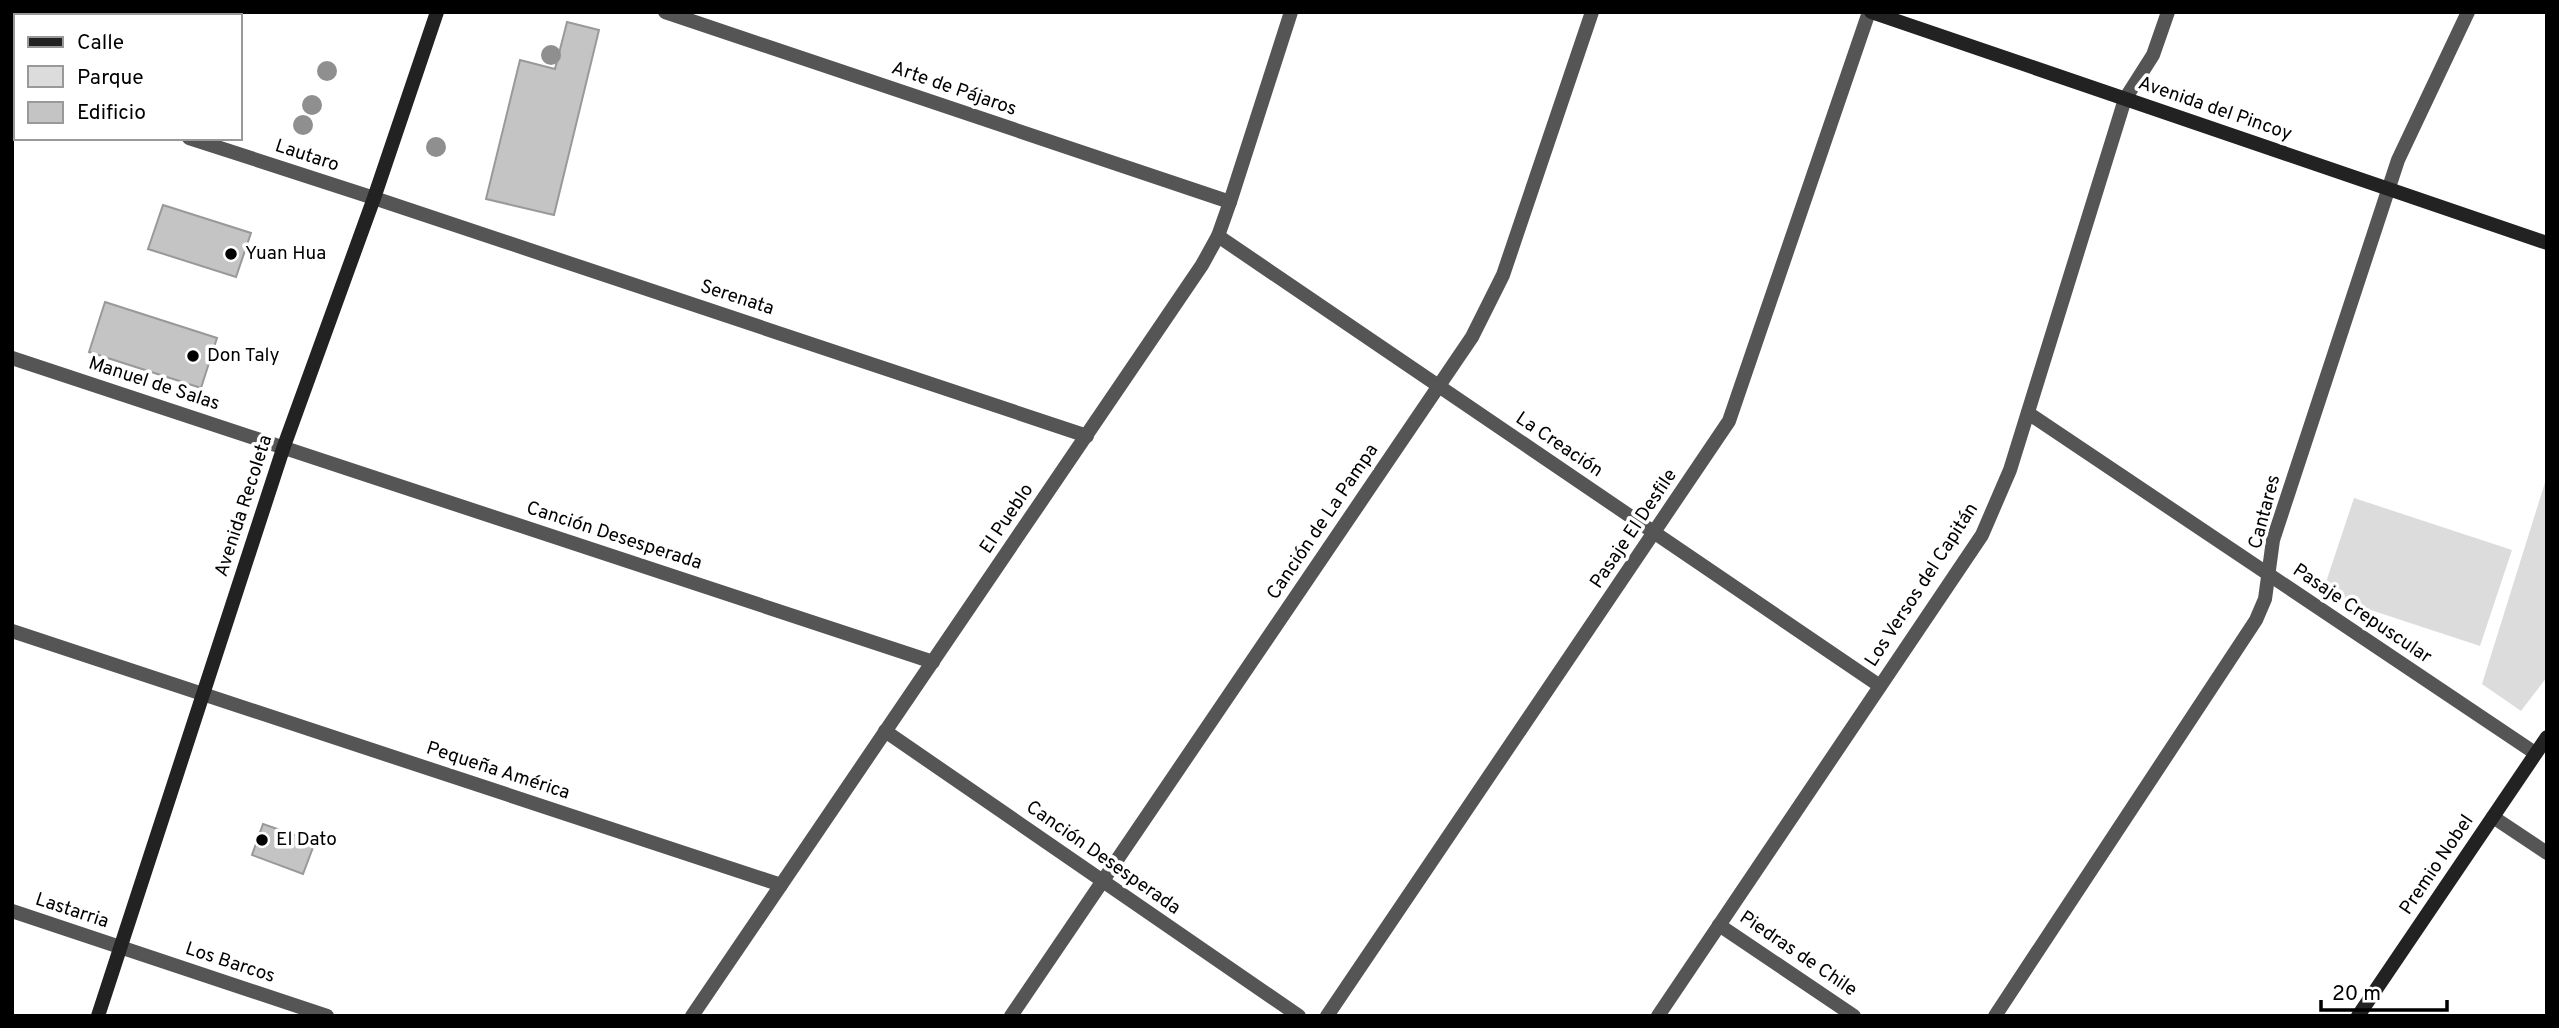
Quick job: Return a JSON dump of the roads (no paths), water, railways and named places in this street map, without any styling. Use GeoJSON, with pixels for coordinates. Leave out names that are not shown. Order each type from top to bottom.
{"type":"FeatureCollection","features":[{"type":"Feature","properties":{"kind":"street","name":"Avenida Recoleta"},"geometry":{"type":"LineString","coordinates":[[98,1016],[284,446],[374,198],[437,12]]}},
{"type":"Feature","properties":{"kind":"street","name":"Arte de Pájaros"},"geometry":{"type":"LineString","coordinates":[[665,12],[1230,202]]}},
{"type":"Feature","properties":{"kind":"street","name":"El Pueblo"},"geometry":{"type":"LineString","coordinates":[[692,1016],[1202,265],[1230,202],[1291,12]]}},
{"type":"Feature","properties":{"kind":"street","name":"Canción de La Pampa"},"geometry":{"type":"LineString","coordinates":[[1011,1016],[1472,337],[1503,275],[1592,12]]}},
{"type":"Feature","properties":{"kind":"street","name":"Avenida del Pincoy"},"geometry":{"type":"LineString","coordinates":[[1870,12],[2547,243]]}},
{"type":"Feature","properties":{"kind":"street","name":"Pasaje El Desfile"},"geometry":{"type":"LineString","coordinates":[[1327,1016],[1729,421],[1870,12]]}},
{"type":"Feature","properties":{"kind":"street","name":"Los Versos del Capitán"},"geometry":{"type":"LineString","coordinates":[[1658,1016],[1982,535],[2002,492],[2028,413],[2125,99],[2153,55],[2168,12]]}},
{"type":"Feature","properties":{"kind":"street","name":"Cantares"},"geometry":{"type":"LineString","coordinates":[[1995,1016],[2256,620],[2265,599],[2273,540],[2398,160],[2468,12]]}},
{"type":"Feature","properties":{"kind":"street","name":"Lautaro"},"geometry":{"type":"LineString","coordinates":[[195,140],[374,198]]}},
{"type":"Feature","properties":{"kind":"street","name":"Serenata"},"geometry":{"type":"LineString","coordinates":[[374,198],[1087,436]]}},
{"type":"Feature","properties":{"kind":"street","name":"La Creación"},"geometry":{"type":"LineString","coordinates":[[1217,236],[1880,686]]}},
{"type":"Feature","properties":{"kind":"street","name":"Manuel de Salas"},"geometry":{"type":"LineString","coordinates":[[12,358],[284,446]]}},
{"type":"Feature","properties":{"kind":"street","name":"Pasaje Crepuscular"},"geometry":{"type":"LineString","coordinates":[[2028,413],[2535,753]]}},
{"type":"Feature","properties":{"kind":"street","name":"Canción Desesperada"},"geometry":{"type":"LineString","coordinates":[[284,446],[933,662]]}},
{"type":"Feature","properties":{"kind":"street","name":"Pequeña América"},"geometry":{"type":"LineString","coordinates":[[12,631],[781,885]]}},
{"type":"Feature","properties":{"kind":"street","name":"Canción Desesperada"},"geometry":{"type":"LineString","coordinates":[[885,731],[1299,1016]]}},
{"type":"Feature","properties":{"kind":"street","name":"Premio Nobel"},"geometry":{"type":"LineString","coordinates":[[2358,1016],[2547,737]]}},
{"type":"Feature","properties":{"kind":"street"},"geometry":{"type":"LineString","coordinates":[[2493,817],[2547,853]]}},
{"type":"Feature","properties":{"kind":"street","name":"Lastarria"},"geometry":{"type":"LineString","coordinates":[[12,911],[121,947]]}},
{"type":"Feature","properties":{"kind":"street","name":"Piedras de Chile"},"geometry":{"type":"LineString","coordinates":[[1720,925],[1854,1016]]}},
{"type":"Feature","properties":{"kind":"street","name":"Los Barcos"},"geometry":{"type":"LineString","coordinates":[[121,947],[327,1016]]}},
{"type":"Feature","properties":{"kind":"place","name":"Yuan Hua"},"geometry":{"type":"Point","coordinates":[231,254]}},
{"type":"Feature","properties":{"kind":"place","name":"Don Taly"},"geometry":{"type":"Point","coordinates":[193,356]}},
{"type":"Feature","properties":{"kind":"place","name":"El Dato"},"geometry":{"type":"Point","coordinates":[262,840]}}]}
